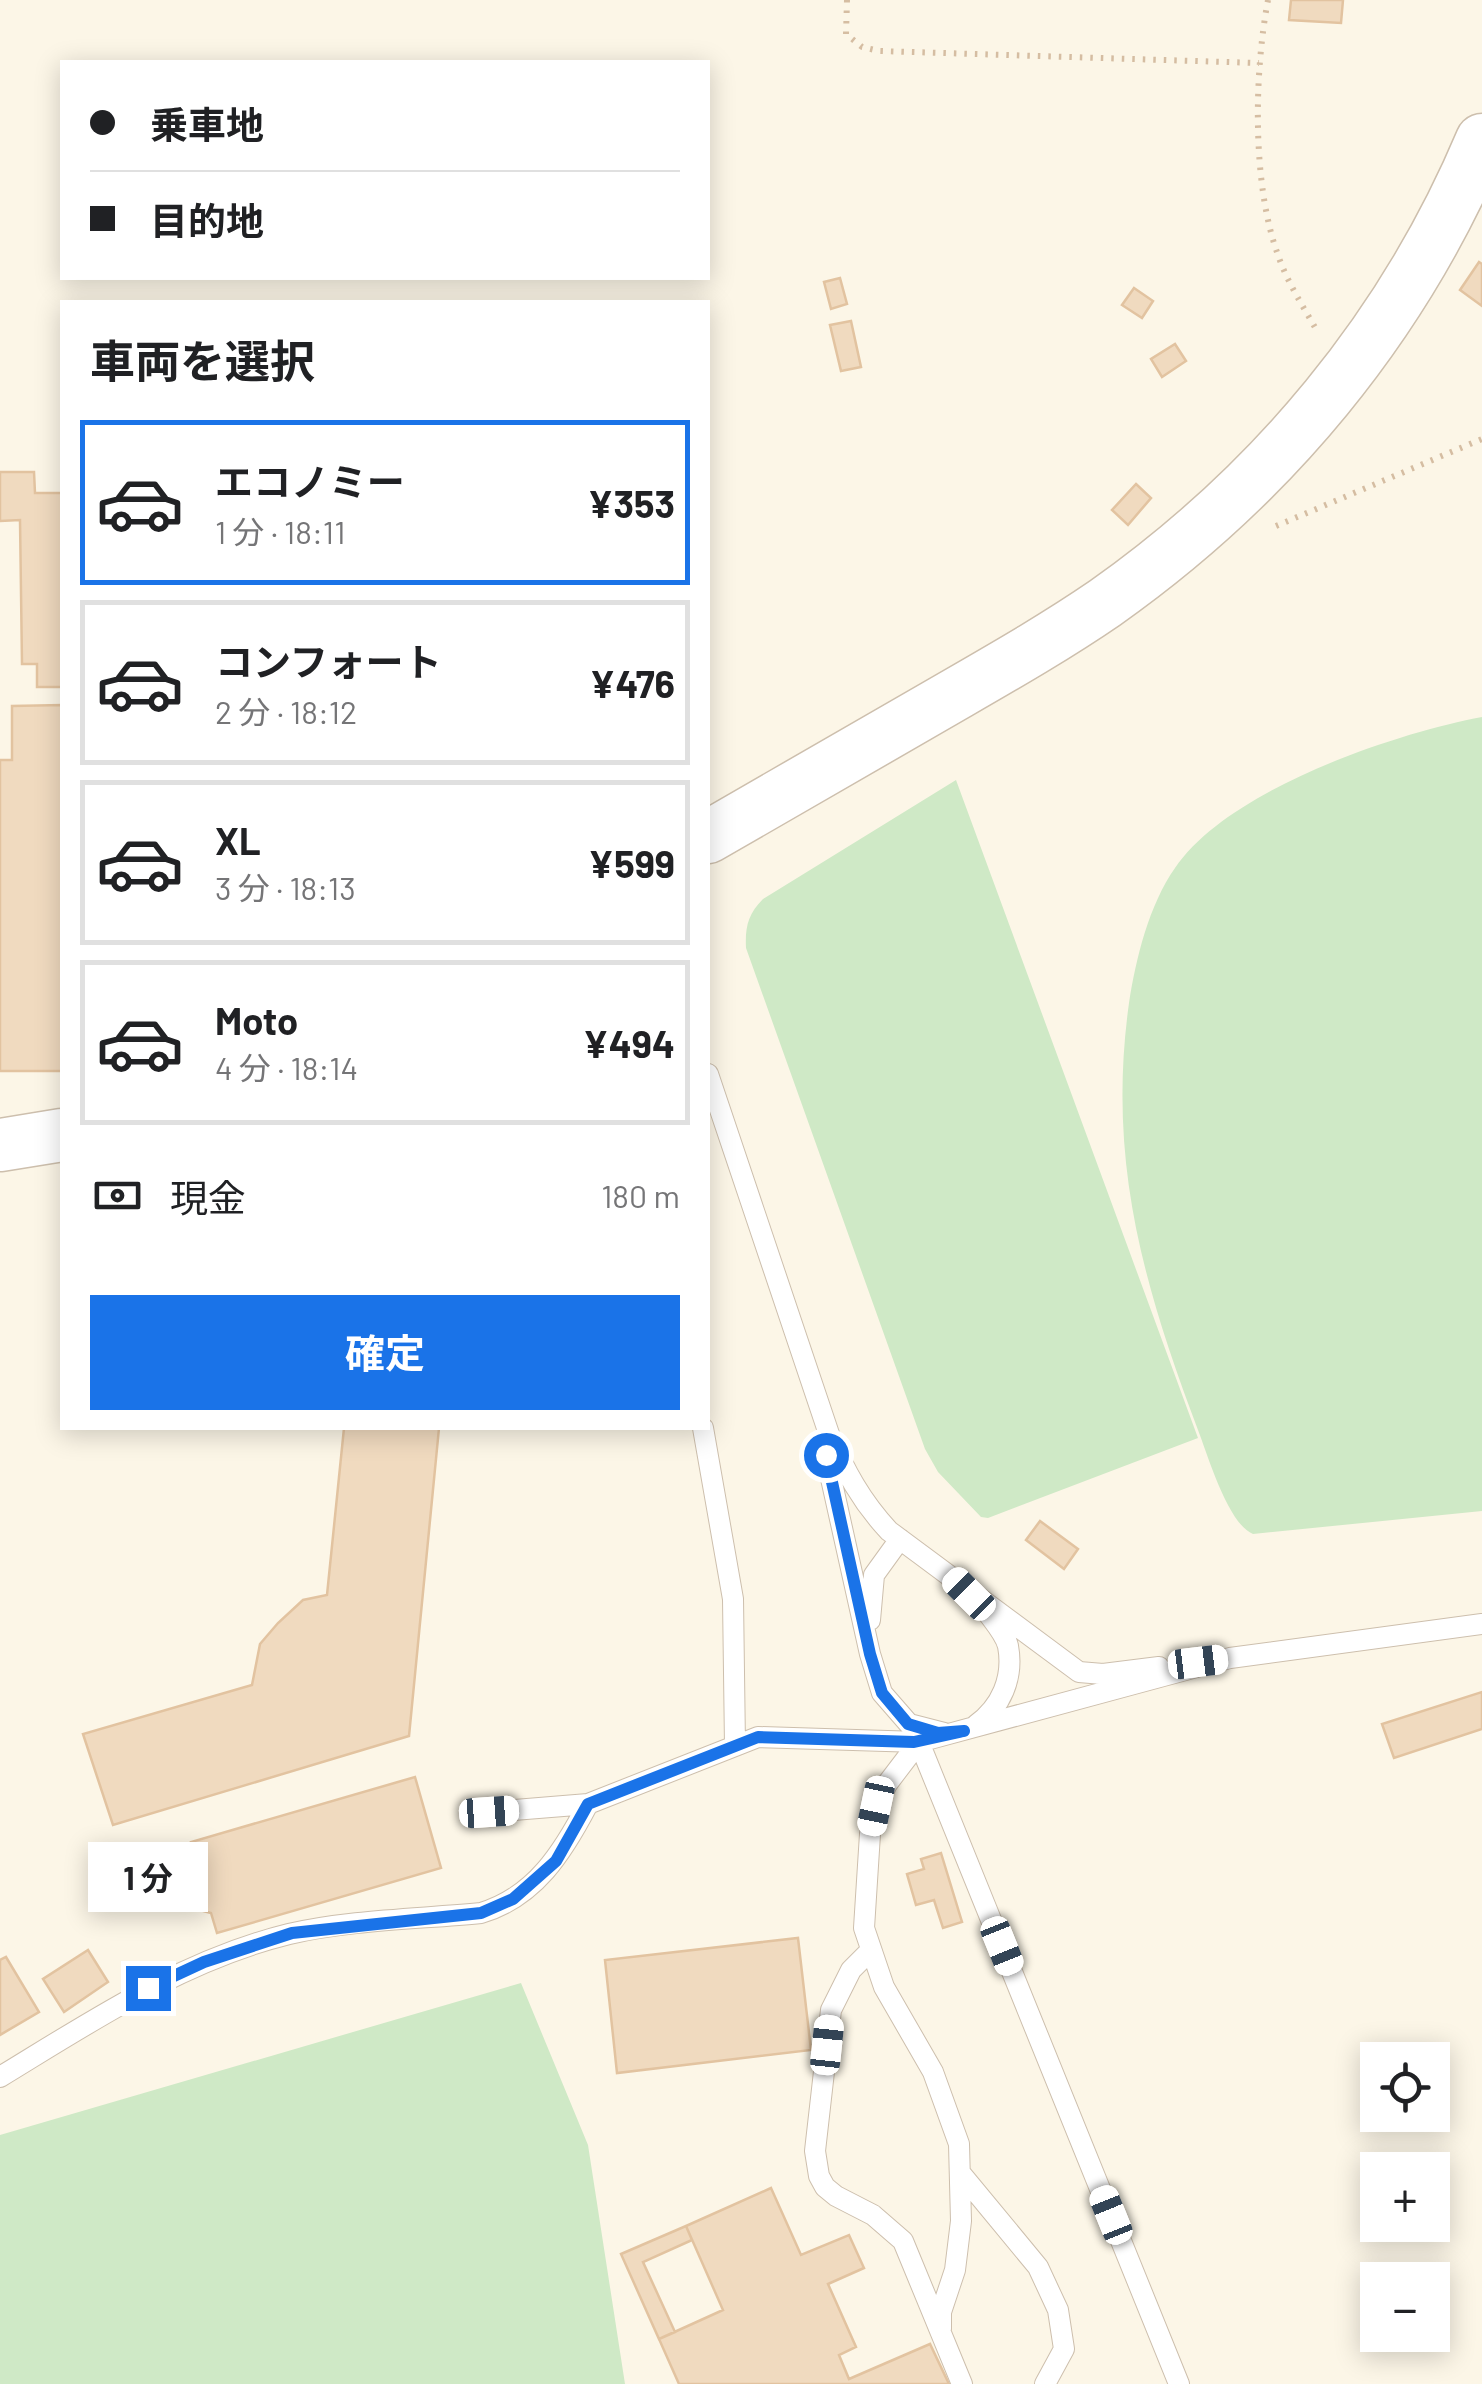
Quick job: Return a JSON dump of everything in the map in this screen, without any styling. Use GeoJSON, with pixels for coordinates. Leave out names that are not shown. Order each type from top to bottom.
{"type":"FeatureCollection","features":[{"type":"Feature","properties":{"kind":"street"},"geometry":{"type":"LineString","coordinates":[[710,837],[1019,658],[1116,595],[1240,494],[1305,426],[1344,378],[1420,264],[1457,198],[1482,140]]}},
{"type":"Feature","properties":{"kind":"street"},"geometry":{"type":"LineString","coordinates":[[0,1145],[60,1135]]}},
{"type":"Feature","properties":{"kind":"lane"},"geometry":{"type":"LineString","coordinates":[[710,1080],[809,1380],[850,1482],[874,1515],[900,1539],[1079,1672],[1103,1674],[1482,1624]]}},
{"type":"Feature","properties":{"kind":"lane"},"geometry":{"type":"LineString","coordinates":[[809,1380],[882,1693],[902,1718],[925,1730],[950,1734],[984,1720],[998,1704],[1008,1678],[1008,1643],[985,1610],[953,1579]]}},
{"type":"Feature","properties":{"kind":"lane"},"geometry":{"type":"LineString","coordinates":[[703,1430],[733,1600],[735,1746]]}},
{"type":"Feature","properties":{"kind":"lane"},"geometry":{"type":"LineString","coordinates":[[868,1642],[874,1575],[900,1539]]}},
{"type":"Feature","properties":{"kind":"lane"},"geometry":{"type":"LineString","coordinates":[[489,1812],[588,1804],[758,1737],[919,1742],[1230,1658]]}},
{"type":"Feature","properties":{"kind":"lane"},"geometry":{"type":"LineString","coordinates":[[919,1742],[887,1784],[876,1806],[864,1896],[864,1928],[884,1987],[933,2072],[959,2144],[962,2175],[956,2270],[940,2312],[940,2328]]}},
{"type":"Feature","properties":{"kind":"lane"},"geometry":{"type":"LineString","coordinates":[[919,1742],[1179,2384]]}},
{"type":"Feature","properties":{"kind":"lane"},"geometry":{"type":"LineString","coordinates":[[0,2077],[171,1976],[240,1949],[292,1933],[495,1909],[532,1884],[556,1861],[588,1804]]}},
{"type":"Feature","properties":{"kind":"lane"},"geometry":{"type":"LineString","coordinates":[[870,1951],[851,1970],[831,2010],[816,2151],[819,2176],[836,2196],[873,2215],[902,2242],[962,2384]]}},
{"type":"Feature","properties":{"kind":"lane"},"geometry":{"type":"LineString","coordinates":[[962,2175],[1038,2267],[1058,2310],[1064,2348],[1045,2384]]}},
{"type":"Feature","properties":{"kind":"path"},"geometry":{"type":"LineString","coordinates":[[847,0],[846,34],[862,48],[879,51],[1259,63]]}},
{"type":"Feature","properties":{"kind":"path"},"geometry":{"type":"LineString","coordinates":[[1268,0],[1259,63],[1262,181],[1271,234],[1291,284],[1344,378]]}},
{"type":"Feature","properties":{"kind":"path"},"geometry":{"type":"LineString","coordinates":[[1269,529],[1482,438]]}},
{"type":"Feature","properties":{"kind":"green space"},"geometry":{"type":"Polygon","coordinates":[[[1482,717],[1482,1511],[1253,1534],[1235,1517],[1213,1472],[1161,1324],[1135,1221],[1127,1169],[1123,1060],[1140,950],[1158,898],[1175,868],[1200,840],[1233,814],[1272,790],[1359,752],[1482,717]]]}},
{"type":"Feature","properties":{"kind":"green space"},"geometry":{"type":"Polygon","coordinates":[[[956,780],[1198,1438],[988,1518],[981,1517],[938,1472],[925,1449],[746,948],[748,921],[763,899],[956,780]]]}},
{"type":"Feature","properties":{"kind":"green space"},"geometry":{"type":"Polygon","coordinates":[[[521,1983],[588,2145],[625,2384],[0,2384],[0,2135],[521,1983]]]}},
{"type":"Feature","properties":{"kind":"building"},"geometry":{"type":"Polygon","coordinates":[[[1291,0],[1343,0],[1341,23],[1289,20],[1291,0]]]}},
{"type":"Feature","properties":{"kind":"building"},"geometry":{"type":"Polygon","coordinates":[[[1479,262],[1482,264],[1482,306],[1460,290],[1479,262]]]}},
{"type":"Feature","properties":{"kind":"building"},"geometry":{"type":"Polygon","coordinates":[[[840,278],[847,304],[831,309],[824,282],[840,278]]]}},
{"type":"Feature","properties":{"kind":"building"},"geometry":{"type":"Polygon","coordinates":[[[1134,288],[1153,301],[1142,318],[1122,305],[1134,288]]]}},
{"type":"Feature","properties":{"kind":"building"},"geometry":{"type":"Polygon","coordinates":[[[851,321],[861,367],[841,371],[830,325],[851,321]]]}},
{"type":"Feature","properties":{"kind":"building"},"geometry":{"type":"Polygon","coordinates":[[[1175,344],[1186,361],[1162,377],[1151,359],[1175,344]]]}},
{"type":"Feature","properties":{"kind":"building"},"geometry":{"type":"Polygon","coordinates":[[[0,472],[34,472],[35,493],[60,493],[60,687],[37,687],[37,664],[22,664],[20,520],[0,521],[0,472]]]}},
{"type":"Feature","properties":{"kind":"building"},"geometry":{"type":"Polygon","coordinates":[[[1136,484],[1151,498],[1128,525],[1112,510],[1136,484]]]}},
{"type":"Feature","properties":{"kind":"building"},"geometry":{"type":"Polygon","coordinates":[[[60,705],[60,1071],[0,1071],[0,760],[12,760],[12,706],[60,705]]]}},
{"type":"Feature","properties":{"kind":"building"},"geometry":{"type":"Polygon","coordinates":[[[344,1430],[439,1430],[409,1736],[113,1825],[83,1734],[252,1685],[260,1644],[303,1600],[327,1595],[344,1430]]]}},
{"type":"Feature","properties":{"kind":"building"},"geometry":{"type":"Polygon","coordinates":[[[1040,1521],[1078,1549],[1064,1569],[1026,1540],[1040,1521]]]}},
{"type":"Feature","properties":{"kind":"building"},"geometry":{"type":"Polygon","coordinates":[[[1482,1692],[1482,1729],[1394,1758],[1382,1724],[1482,1692]]]}},
{"type":"Feature","properties":{"kind":"building"},"geometry":{"type":"Polygon","coordinates":[[[415,1777],[441,1868],[217,1933],[211,1913],[199,1910],[190,1896],[190,1883],[200,1873],[191,1842],[415,1777]]]}},
{"type":"Feature","properties":{"kind":"building"},"geometry":{"type":"Polygon","coordinates":[[[941,1853],[962,1922],[943,1928],[934,1900],[916,1905],[907,1874],[924,1869],[921,1859],[941,1853]]]}},
{"type":"Feature","properties":{"kind":"building"},"geometry":{"type":"Polygon","coordinates":[[[798,1938],[811,2050],[617,2073],[605,1960],[798,1938]]]}},
{"type":"Feature","properties":{"kind":"building"},"geometry":{"type":"Polygon","coordinates":[[[88,1950],[108,1982],[64,2012],[43,1979],[88,1950]]]}},
{"type":"Feature","properties":{"kind":"building"},"geometry":{"type":"Polygon","coordinates":[[[6,1957],[39,2012],[0,2035],[0,1960],[6,1957]]]}},
{"type":"Feature","properties":{"kind":"building"},"geometry":{"type":"Polygon","coordinates":[[[771,2188],[801,2255],[849,2235],[864,2268],[828,2284],[856,2347],[839,2355],[849,2379],[930,2344],[949,2384],[679,2384],[659,2339],[723,2310],[686,2226],[771,2188]]]}},
{"type":"Feature","properties":{"kind":"building"},"geometry":{"type":"Polygon","coordinates":[[[686,2226],[692,2240],[643,2262],[675,2332],[659,2339],[621,2254],[686,2226]]]}},
{"type":"Feature","properties":{"kind":"route"},"geometry":{"type":"LineString","coordinates":[[148,1988],[204,1962],[292,1933],[495,1909],[513,1899],[556,1861],[588,1804],[758,1737],[914,1742],[964,1731],[938,1733],[908,1724],[886,1702],[870,1654],[826,1455]]}}]}
